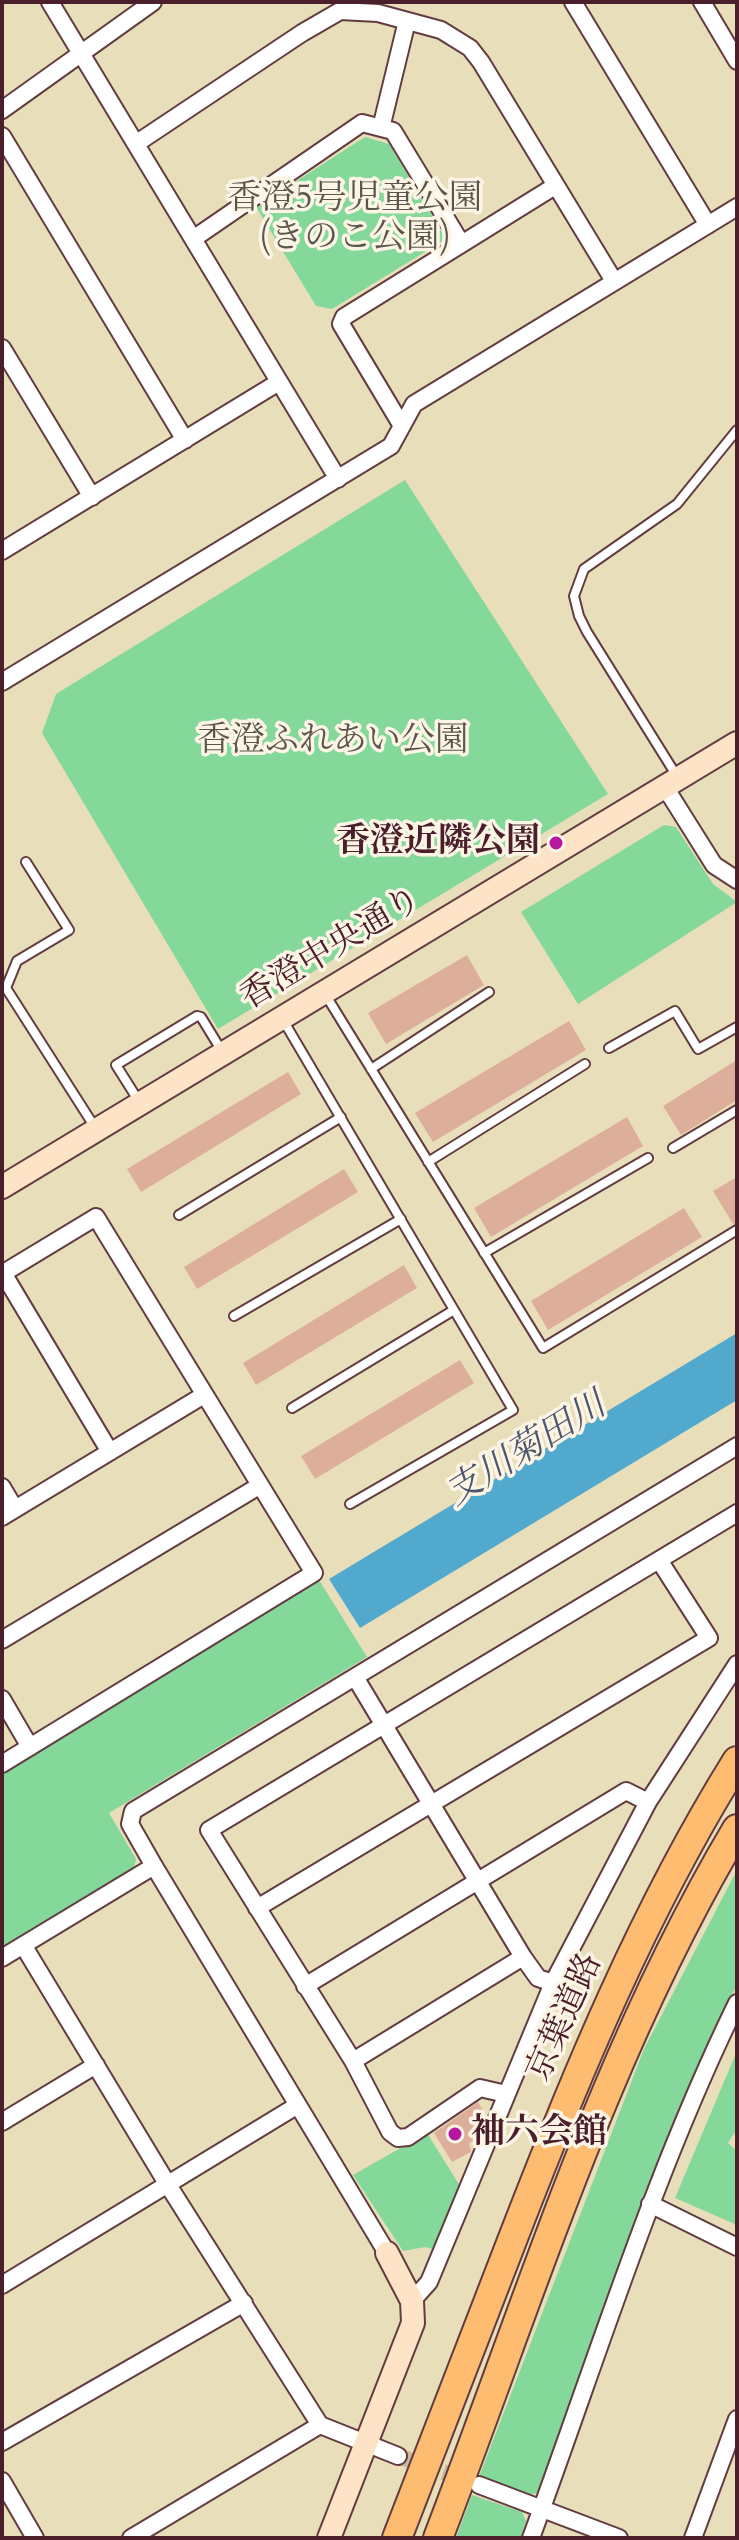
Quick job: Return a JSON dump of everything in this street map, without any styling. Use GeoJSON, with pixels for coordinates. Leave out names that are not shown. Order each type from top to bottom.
{"type":"FeatureCollection","features":[{"type":"Feature","properties":{"kind":"highway","name":"京葉道路"},"geometry":{"type":"LineString","coordinates":[[397,2538],[580,2072],[649,1922],[737,1761]]}},
{"type":"Feature","properties":{"kind":"highway","name":"京葉道路"},"geometry":{"type":"LineString","coordinates":[[438,2538],[547,2244],[625,2051],[671,1949],[737,1829]]}},
{"type":"Feature","properties":{"kind":"street"},"geometry":{"type":"LineString","coordinates":[[50,2],[338,479]]}},
{"type":"Feature","properties":{"kind":"street"},"geometry":{"type":"LineString","coordinates":[[2,110],[153,2]]}},
{"type":"Feature","properties":{"kind":"street"},"geometry":{"type":"LineString","coordinates":[[573,2],[708,225]]}},
{"type":"Feature","properties":{"kind":"street"},"geometry":{"type":"LineString","coordinates":[[702,2],[737,61]]}},
{"type":"Feature","properties":{"kind":"street"},"geometry":{"type":"LineString","coordinates":[[137,143],[322,20],[340,11],[380,7],[407,21],[441,30],[470,48],[614,281]]}},
{"type":"Feature","properties":{"kind":"street"},"geometry":{"type":"LineString","coordinates":[[381,128],[407,21]]}},
{"type":"Feature","properties":{"kind":"street"},"geometry":{"type":"LineString","coordinates":[[193,239],[362,123],[393,131],[461,243]]}},
{"type":"Feature","properties":{"kind":"street"},"geometry":{"type":"LineString","coordinates":[[2,136],[185,440]]}},
{"type":"Feature","properties":{"kind":"street"},"geometry":{"type":"LineString","coordinates":[[402,426],[341,324],[342,320],[555,186]]}},
{"type":"Feature","properties":{"kind":"street"},"geometry":{"type":"LineString","coordinates":[[2,682],[391,446],[414,404],[737,207]]}},
{"type":"Feature","properties":{"kind":"street"},"geometry":{"type":"LineString","coordinates":[[2,348],[92,497]]}},
{"type":"Feature","properties":{"kind":"street"},"geometry":{"type":"LineString","coordinates":[[2,551],[279,382]]}},
{"type":"Feature","properties":{"kind":"street","name":"香澄中央通り"},"geometry":{"type":"LineString","coordinates":[[2,1187],[737,743]]}},
{"type":"Feature","properties":{"kind":"street"},"geometry":{"type":"LineString","coordinates":[[672,783],[714,865],[734,874]]}},
{"type":"Feature","properties":{"kind":"street"},"geometry":{"type":"LineString","coordinates":[[2,1764],[314,1573],[96,1217],[2,1274],[110,1452]]}},
{"type":"Feature","properties":{"kind":"street"},"geometry":{"type":"LineString","coordinates":[[2,1487],[9,1513],[204,1395]]}},
{"type":"Feature","properties":{"kind":"street"},"geometry":{"type":"LineString","coordinates":[[329,2538],[413,2323],[412,2301],[387,2253],[130,1824],[133,1811],[737,1446]]}},
{"type":"Feature","properties":{"kind":"street"},"geometry":{"type":"LineString","coordinates":[[2,1640],[259,1486]]}},
{"type":"Feature","properties":{"kind":"street"},"geometry":{"type":"LineString","coordinates":[[506,2094],[480,2088],[408,2137],[398,2138],[390,2132],[353,2061],[209,1830],[737,1513]]}},
{"type":"Feature","properties":{"kind":"street"},"geometry":{"type":"LineString","coordinates":[[257,1908],[709,1638],[659,1560]]}},
{"type":"Feature","properties":{"kind":"street"},"geometry":{"type":"LineString","coordinates":[[412,2301],[429,2282],[553,1983],[648,1802],[737,1664]]}},
{"type":"Feature","properties":{"kind":"street"},"geometry":{"type":"LineString","coordinates":[[355,1677],[433,1802],[523,1957],[538,1978],[553,1983]]}},
{"type":"Feature","properties":{"kind":"street"},"geometry":{"type":"LineString","coordinates":[[2,1699],[30,1747]]}},
{"type":"Feature","properties":{"kind":"street"},"geometry":{"type":"LineString","coordinates":[[305,1986],[626,1791],[648,1802]]}},
{"type":"Feature","properties":{"kind":"street"},"geometry":{"type":"LineString","coordinates":[[2,1958],[154,1866]]}},
{"type":"Feature","properties":{"kind":"street"},"geometry":{"type":"LineString","coordinates":[[23,1945],[168,2185],[320,2425],[398,2456]]}},
{"type":"Feature","properties":{"kind":"street"},"geometry":{"type":"LineString","coordinates":[[353,2061],[523,1957]]}},
{"type":"Feature","properties":{"kind":"street"},"geometry":{"type":"LineString","coordinates":[[531,2538],[650,2204],[737,2003]]}},
{"type":"Feature","properties":{"kind":"street"},"geometry":{"type":"LineString","coordinates":[[2,2122],[96,2065]]}},
{"type":"Feature","properties":{"kind":"street"},"geometry":{"type":"LineString","coordinates":[[2,2285],[298,2105]]}},
{"type":"Feature","properties":{"kind":"street"},"geometry":{"type":"LineString","coordinates":[[650,2204],[737,2247]]}},
{"type":"Feature","properties":{"kind":"street"},"geometry":{"type":"LineString","coordinates":[[2,2442],[244,2303]]}},
{"type":"Feature","properties":{"kind":"street"},"geometry":{"type":"LineString","coordinates":[[693,2538],[737,2419]]}},
{"type":"Feature","properties":{"kind":"street"},"geometry":{"type":"LineString","coordinates":[[131,2538],[320,2425]]}},
{"type":"Feature","properties":{"kind":"street"},"geometry":{"type":"LineString","coordinates":[[2,2481],[35,2538]]}},
{"type":"Feature","properties":{"kind":"street"},"geometry":{"type":"LineString","coordinates":[[479,2485],[619,2538]]}},
{"type":"Feature","properties":{"kind":"lane"},"geometry":{"type":"LineString","coordinates":[[672,783],[587,632],[574,596],[584,569],[677,504],[737,430]]}},
{"type":"Feature","properties":{"kind":"lane"},"geometry":{"type":"LineString","coordinates":[[26,862],[69,930],[17,961],[6,988],[97,1130]]}},
{"type":"Feature","properties":{"kind":"lane"},"geometry":{"type":"LineString","coordinates":[[371,1069],[489,992]]}},
{"type":"Feature","properties":{"kind":"lane"},"geometry":{"type":"LineString","coordinates":[[325,994],[543,1348],[737,1230]]}},
{"type":"Feature","properties":{"kind":"lane"},"geometry":{"type":"LineString","coordinates":[[609,1048],[675,1011],[698,1049],[737,1027]]}},
{"type":"Feature","properties":{"kind":"lane"},"geometry":{"type":"LineString","coordinates":[[140,1104],[116,1065],[197,1016],[201,1017],[224,1055]]}},
{"type":"Feature","properties":{"kind":"lane"},"geometry":{"type":"LineString","coordinates":[[283,1019],[513,1410],[350,1504]]}},
{"type":"Feature","properties":{"kind":"lane"},"geometry":{"type":"LineString","coordinates":[[428,1162],[585,1064]]}},
{"type":"Feature","properties":{"kind":"lane"},"geometry":{"type":"LineString","coordinates":[[673,1148],[737,1110]]}},
{"type":"Feature","properties":{"kind":"lane"},"geometry":{"type":"LineString","coordinates":[[179,1215],[341,1117]]}},
{"type":"Feature","properties":{"kind":"lane"},"geometry":{"type":"LineString","coordinates":[[484,1253],[648,1158]]}},
{"type":"Feature","properties":{"kind":"lane"},"geometry":{"type":"LineString","coordinates":[[234,1316],[401,1219]]}},
{"type":"Feature","properties":{"kind":"lane"},"geometry":{"type":"LineString","coordinates":[[292,1408],[454,1310]]}},
{"type":"Feature","properties":{"kind":"green space","name":"香澄5号児童公園 (きのこ公園)"},"geometry":{"type":"Polygon","coordinates":[[[365,137],[389,144],[446,239],[332,309],[316,306],[256,207],[365,137]]]}},
{"type":"Feature","properties":{"kind":"green space","name":"香澄ふれあい公園"},"geometry":{"type":"Polygon","coordinates":[[[405,480],[608,794],[218,1029],[42,733],[56,694],[405,480]]]}},
{"type":"Feature","properties":{"kind":"green space"},"geometry":{"type":"Polygon","coordinates":[[[664,825],[676,827],[713,884],[737,902],[578,1004],[521,912],[664,825]]]}},
{"type":"Feature","properties":{"kind":"green space"},"geometry":{"type":"Polygon","coordinates":[[[319,1580],[367,1657],[109,1813],[136,1859],[134,1868],[2,1947],[2,1771],[319,1580]]]}},
{"type":"Feature","properties":{"kind":"green space"},"geometry":{"type":"Polygon","coordinates":[[[737,1870],[737,1985],[714,2029],[640,2208],[537,2493],[529,2495],[479,2477],[644,2049],[737,1870]]]}},
{"type":"Feature","properties":{"kind":"green space"},"geometry":{"type":"Polygon","coordinates":[[[737,2051],[737,2129],[728,2143],[737,2151],[737,2225],[675,2198],[737,2051]]]}},
{"type":"Feature","properties":{"kind":"green space"},"geometry":{"type":"Polygon","coordinates":[[[427,2133],[460,2186],[436,2250],[425,2247],[403,2251],[353,2175],[427,2133]]]}},
{"type":"Feature","properties":{"kind":"green space"},"geometry":{"type":"Polygon","coordinates":[[[472,2495],[522,2512],[526,2521],[521,2538],[456,2538],[472,2495]]]}},
{"type":"Feature","properties":{"kind":"water"},"geometry":{"type":"Polygon","coordinates":[[[737,1333],[737,1400],[360,1628],[329,1579],[737,1333]]]}},
{"type":"Feature","properties":{"kind":"building"},"geometry":{"type":"Polygon","coordinates":[[[467,955],[484,985],[386,1044],[368,1013],[467,955]]]}},
{"type":"Feature","properties":{"kind":"building"},"geometry":{"type":"Polygon","coordinates":[[[569,1021],[586,1050],[433,1142],[415,1113],[569,1021]]]}},
{"type":"Feature","properties":{"kind":"building"},"geometry":{"type":"Polygon","coordinates":[[[737,1060],[737,1100],[681,1135],[663,1106],[737,1060]]]}},
{"type":"Feature","properties":{"kind":"building"},"geometry":{"type":"Polygon","coordinates":[[[288,1072],[301,1094],[141,1192],[127,1169],[288,1072]]]}},
{"type":"Feature","properties":{"kind":"building"},"geometry":{"type":"Polygon","coordinates":[[[627,1117],[643,1146],[491,1237],[474,1208],[627,1117]]]}},
{"type":"Feature","properties":{"kind":"building"},"geometry":{"type":"Polygon","coordinates":[[[344,1169],[358,1192],[197,1289],[184,1267],[344,1169]]]}},
{"type":"Feature","properties":{"kind":"building"},"geometry":{"type":"Polygon","coordinates":[[[737,1177],[737,1223],[733,1224],[713,1191],[737,1177]]]}},
{"type":"Feature","properties":{"kind":"building"},"geometry":{"type":"Polygon","coordinates":[[[684,1208],[702,1237],[548,1330],[531,1301],[684,1208]]]}},
{"type":"Feature","properties":{"kind":"building"},"geometry":{"type":"Polygon","coordinates":[[[404,1265],[417,1288],[256,1385],[243,1363],[404,1265]]]}},
{"type":"Feature","properties":{"kind":"building"},"geometry":{"type":"Polygon","coordinates":[[[460,1360],[474,1383],[315,1479],[301,1456],[460,1360]]]}},
{"type":"Feature","properties":{"kind":"building"},"geometry":{"type":"Polygon","coordinates":[[[478,2102],[484,2112],[473,2118],[478,2126],[470,2130],[475,2140],[469,2143],[471,2152],[452,2162],[434,2133],[478,2102]]]}},
{"type":"Feature","properties":{"kind":"tunnel"},"geometry":{"type":"LineString","coordinates":[[398,2456],[466,2480]]}},
{"type":"Feature","properties":{"kind":"place","name":"香澄近隣公園"},"geometry":{"type":"Point","coordinates":[556,843]}},
{"type":"Feature","properties":{"kind":"place","name":"袖六会館"},"geometry":{"type":"Point","coordinates":[455,2134]}},
{"type":"Feature","properties":{"kind":"water label","name":"支川菊田川"},"geometry":{"type":"Point","coordinates":[527,1451]}}]}
